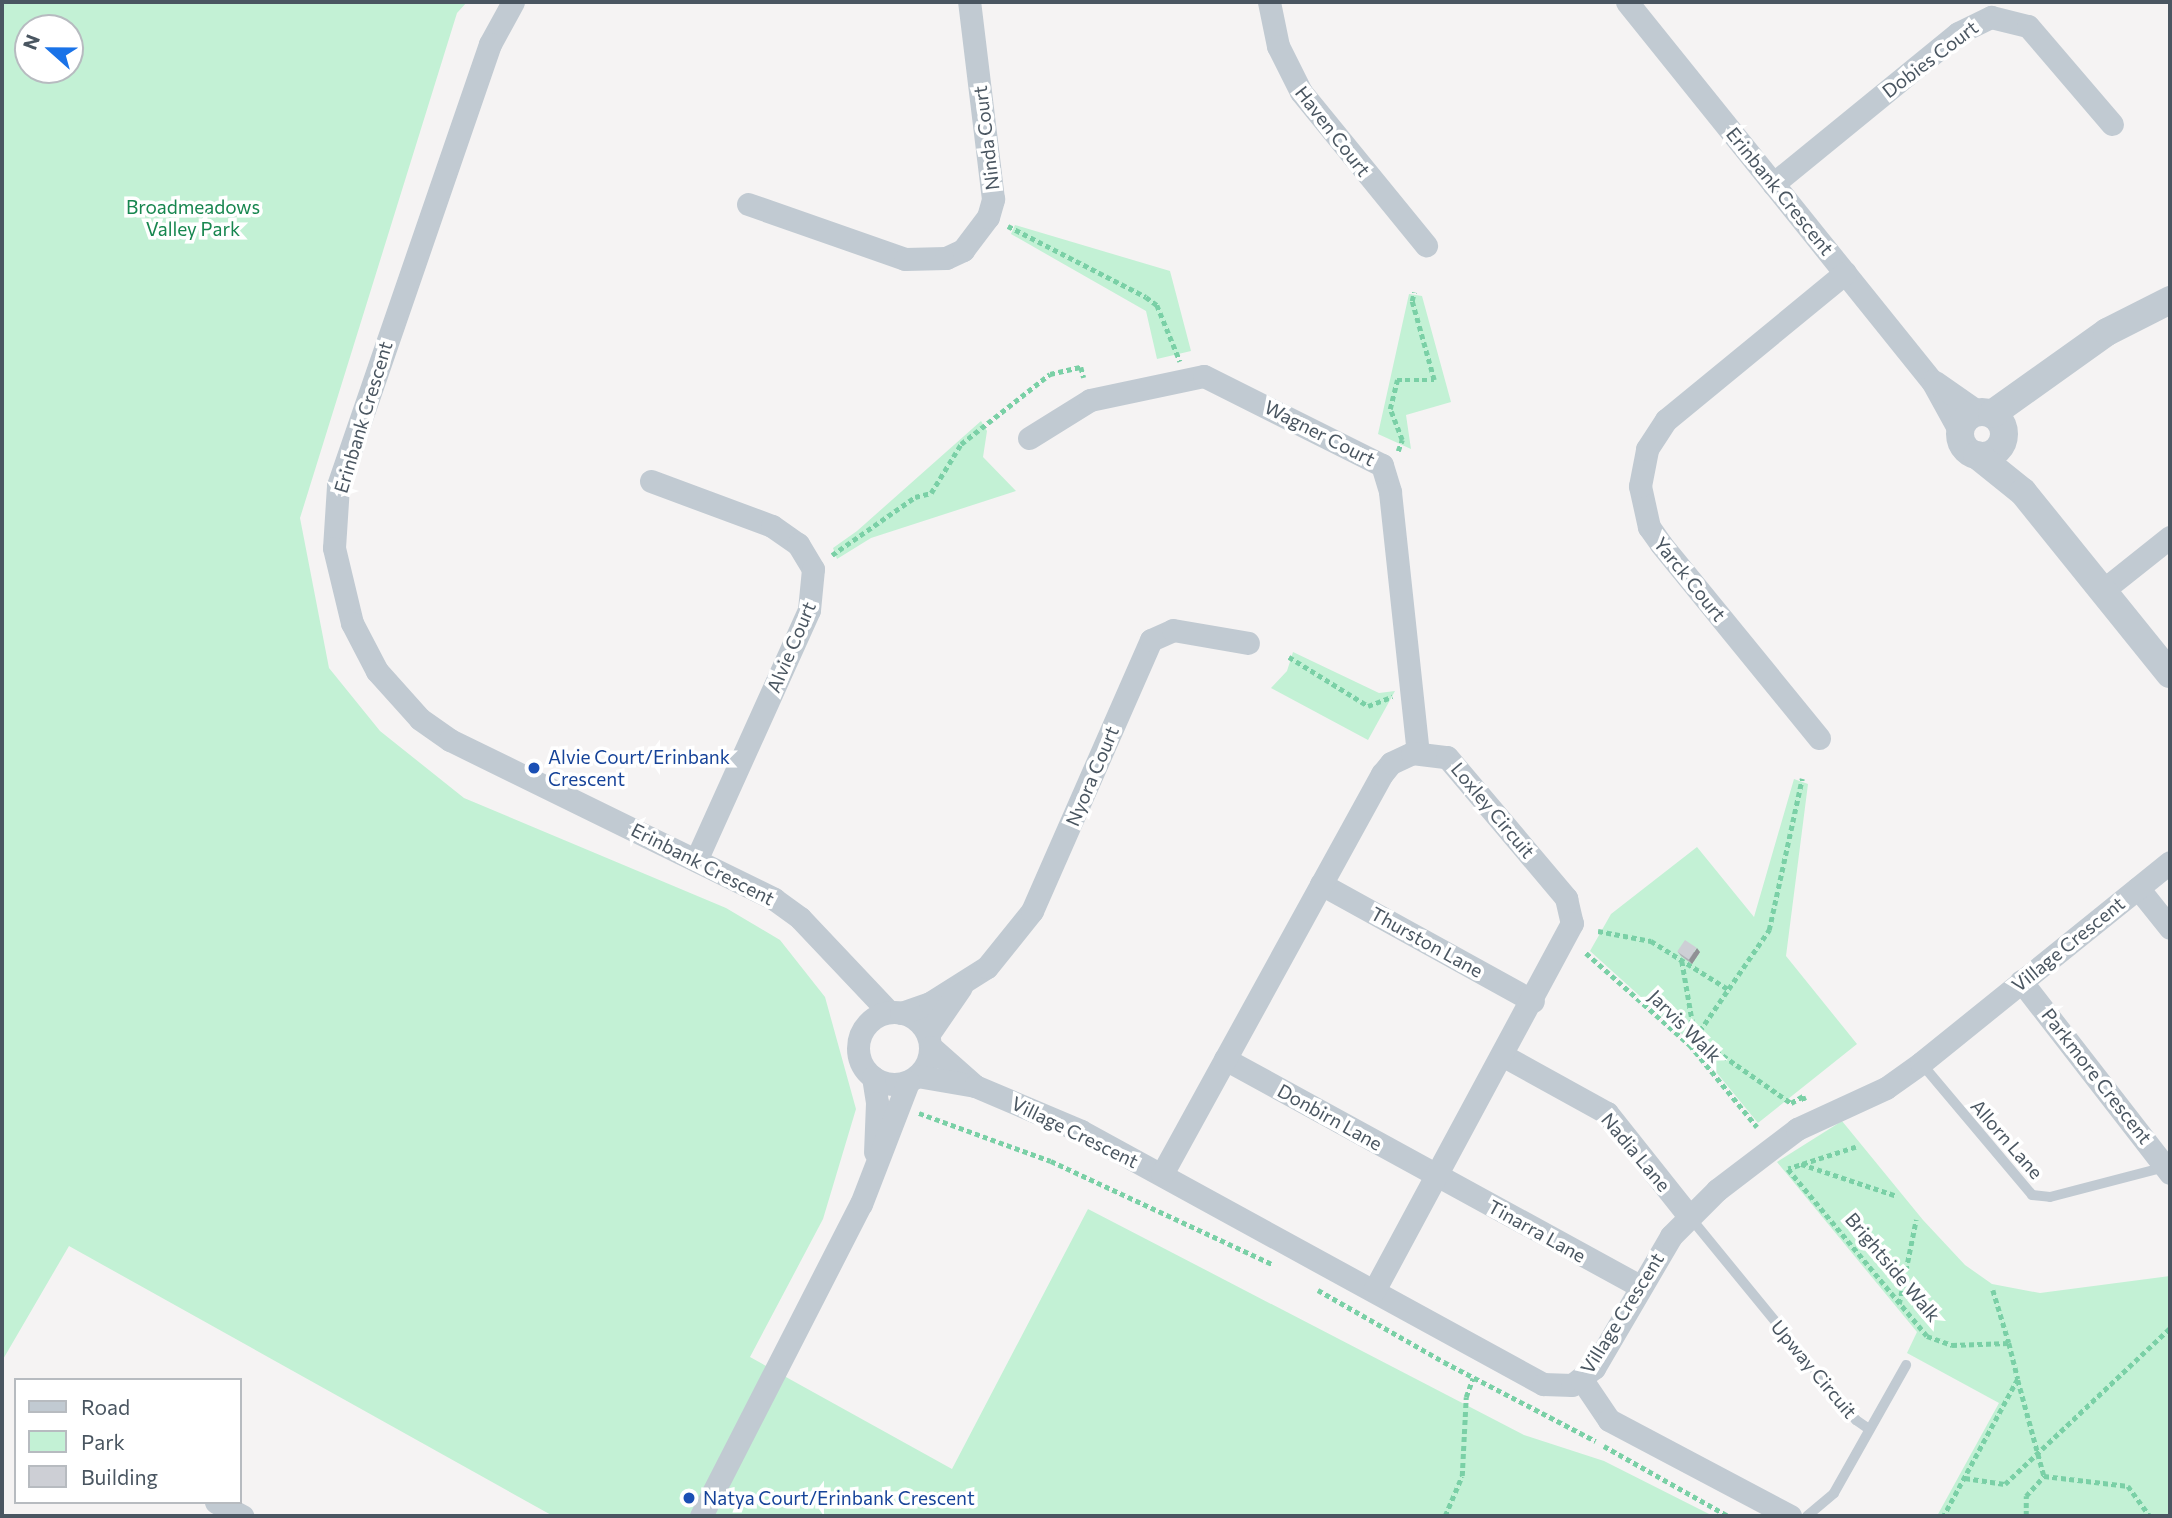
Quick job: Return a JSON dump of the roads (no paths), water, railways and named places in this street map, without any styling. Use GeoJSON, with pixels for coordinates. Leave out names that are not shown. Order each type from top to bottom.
{"type":"FeatureCollection","features":[{"type":"Feature","properties":{"kind":"street","name":"Erinbank Crescent"},"geometry":{"type":"LineString","coordinates":[[513,2],[490,44],[347,454],[335,518],[337,574],[361,646],[395,694],[420,719],[450,740],[696,858],[775,899],[800,918],[838,961],[895,1012]]}},
{"type":"Feature","properties":{"kind":"street","name":"Ninda Court"},"geometry":{"type":"LineString","coordinates":[[748,204],[893,255],[925,261],[963,250],[988,216],[993,199],[969,2]]}},
{"type":"Feature","properties":{"kind":"street","name":"Haven Court"},"geometry":{"type":"LineString","coordinates":[[1269,2],[1278,46],[1301,92],[1426,245]]}},
{"type":"Feature","properties":{"kind":"street","name":"Erinbank Crescent"},"geometry":{"type":"LineString","coordinates":[[1627,2],[1932,381],[1987,427]]}},
{"type":"Feature","properties":{"kind":"street","name":"Dobies Court"},"geometry":{"type":"LineString","coordinates":[[1773,184],[1958,33],[1991,17],[2028,26],[2112,124]]}},
{"type":"Feature","properties":{"kind":"street","name":"Yarck Court"},"geometry":{"type":"LineString","coordinates":[[1819,738],[1661,544],[1643,508],[1640,477],[1647,449],[1666,419],[1845,273]]}},
{"type":"Feature","properties":{"kind":"street"},"geometry":{"type":"LineString","coordinates":[[1987,427],[2107,332],[2170,300]]}},
{"type":"Feature","properties":{"kind":"street","name":"Wagner Court"},"geometry":{"type":"LineString","coordinates":[[1029,438],[1090,400],[1192,376],[1218,382],[1382,465],[1390,492],[1418,753]]}},
{"type":"Feature","properties":{"kind":"street"},"geometry":{"type":"LineString","coordinates":[[1987,427],[1992,454],[1977,455],[2023,492]]}},
{"type":"Feature","properties":{"kind":"street"},"geometry":{"type":"LineString","coordinates":[[1987,427],[2023,492],[2170,674]]}},
{"type":"Feature","properties":{"kind":"street","name":"Alvie Court"},"geometry":{"type":"LineString","coordinates":[[651,481],[772,526],[798,544],[813,569],[809,610],[696,858]]}},
{"type":"Feature","properties":{"kind":"street"},"geometry":{"type":"LineString","coordinates":[[2102,591],[2170,537]]}},
{"type":"Feature","properties":{"kind":"street","name":"Nyora Court"},"geometry":{"type":"LineString","coordinates":[[929,1041],[963,984],[1012,941],[1032,911],[1151,640],[1173,631],[1248,643]]}},
{"type":"Feature","properties":{"kind":"street"},"geometry":{"type":"LineString","coordinates":[[1162,1174],[1382,774],[1402,756],[1418,753]]}},
{"type":"Feature","properties":{"kind":"street","name":"Loxley Circuit"},"geometry":{"type":"LineString","coordinates":[[1374,1290],[1572,923],[1566,898],[1456,764],[1436,753],[1418,753]]}},
{"type":"Feature","properties":{"kind":"street","name":"Village Crescent"},"geometry":{"type":"LineString","coordinates":[[913,1079],[975,1086],[1081,1131],[1543,1384],[1572,1385],[1582,1380],[1594,1368],[1639,1286],[1689,1216],[1765,1153],[1815,1120],[1886,1088],[1921,1063],[2170,862]]}},
{"type":"Feature","properties":{"kind":"street","name":"Thurston Lane"},"geometry":{"type":"LineString","coordinates":[[1321,884],[1532,1001]]}},
{"type":"Feature","properties":{"kind":"street"},"geometry":{"type":"LineString","coordinates":[[2138,888],[2170,928]]}},
{"type":"Feature","properties":{"kind":"street","name":"Erinbank Crescent"},"geometry":{"type":"LineString","coordinates":[[838,961],[862,1033]]}},
{"type":"Feature","properties":{"kind":"street","name":"Parkmore Crescent"},"geometry":{"type":"LineString","coordinates":[[2021,981],[2168,1170]]}},
{"type":"Feature","properties":{"kind":"street","name":"Nyora Court"},"geometry":{"type":"LineString","coordinates":[[895,1012],[963,984]]}},
{"type":"Feature","properties":{"kind":"street"},"geometry":{"type":"LineString","coordinates":[[701,1516],[861,1204],[874,1166],[929,1041],[922,1024],[895,1012],[878,1016],[862,1033],[859,1055],[873,1077],[877,1103],[874,1166]]}},
{"type":"Feature","properties":{"kind":"street","name":"Village Crescent"},"geometry":{"type":"LineString","coordinates":[[929,1041],[975,1086]]}},
{"type":"Feature","properties":{"kind":"street","name":"Nadia Lane"},"geometry":{"type":"LineString","coordinates":[[1502,1055],[1607,1113],[1689,1216]]}},
{"type":"Feature","properties":{"kind":"street","name":"Donbirn Lane"},"geometry":{"type":"LineString","coordinates":[[1225,1059],[1436,1175]]}},
{"type":"Feature","properties":{"kind":"street"},"geometry":{"type":"LineString","coordinates":[[873,1077],[887,1084],[913,1079]]}},
{"type":"Feature","properties":{"kind":"street","name":"Tinarra Lane"},"geometry":{"type":"LineString","coordinates":[[1436,1175],[1639,1286]]}},
{"type":"Feature","properties":{"kind":"street"},"geometry":{"type":"LineString","coordinates":[[1582,1380],[1609,1420],[1790,1516]]}},
{"type":"Feature","properties":{"kind":"street"},"geometry":{"type":"LineString","coordinates":[[220,1504],[242,1516]]}},
{"type":"Feature","properties":{"kind":"street","name":"Upway Circuit"},"geometry":{"type":"LineString","coordinates":[[1801,1516],[1807,1516]]}},
{"type":"Feature","properties":{"kind":"lane","name":"Allorn Lane"},"geometry":{"type":"LineString","coordinates":[[1921,1063],[2032,1195],[2050,1196],[2168,1170]]}},
{"type":"Feature","properties":{"kind":"lane","name":"Upway Circuit"},"geometry":{"type":"LineString","coordinates":[[1689,1216],[1856,1420],[1869,1429],[1835,1493],[1807,1516]]}},
{"type":"Feature","properties":{"kind":"lane"},"geometry":{"type":"LineString","coordinates":[[1869,1429],[1906,1365]]}},
{"type":"Feature","properties":{"kind":"place","name":"Alvie Court/Erinbank Crescent"},"geometry":{"type":"Point","coordinates":[534,768]}},
{"type":"Feature","properties":{"kind":"place","name":"Natya Court/Erinbank Crescent"},"geometry":{"type":"Point","coordinates":[689,1498]}},
{"type":"Feature","properties":{"kind":"park label","name":"Broadmeadows Valley Park"},"geometry":{"type":"Point","coordinates":[193,218]}}]}
